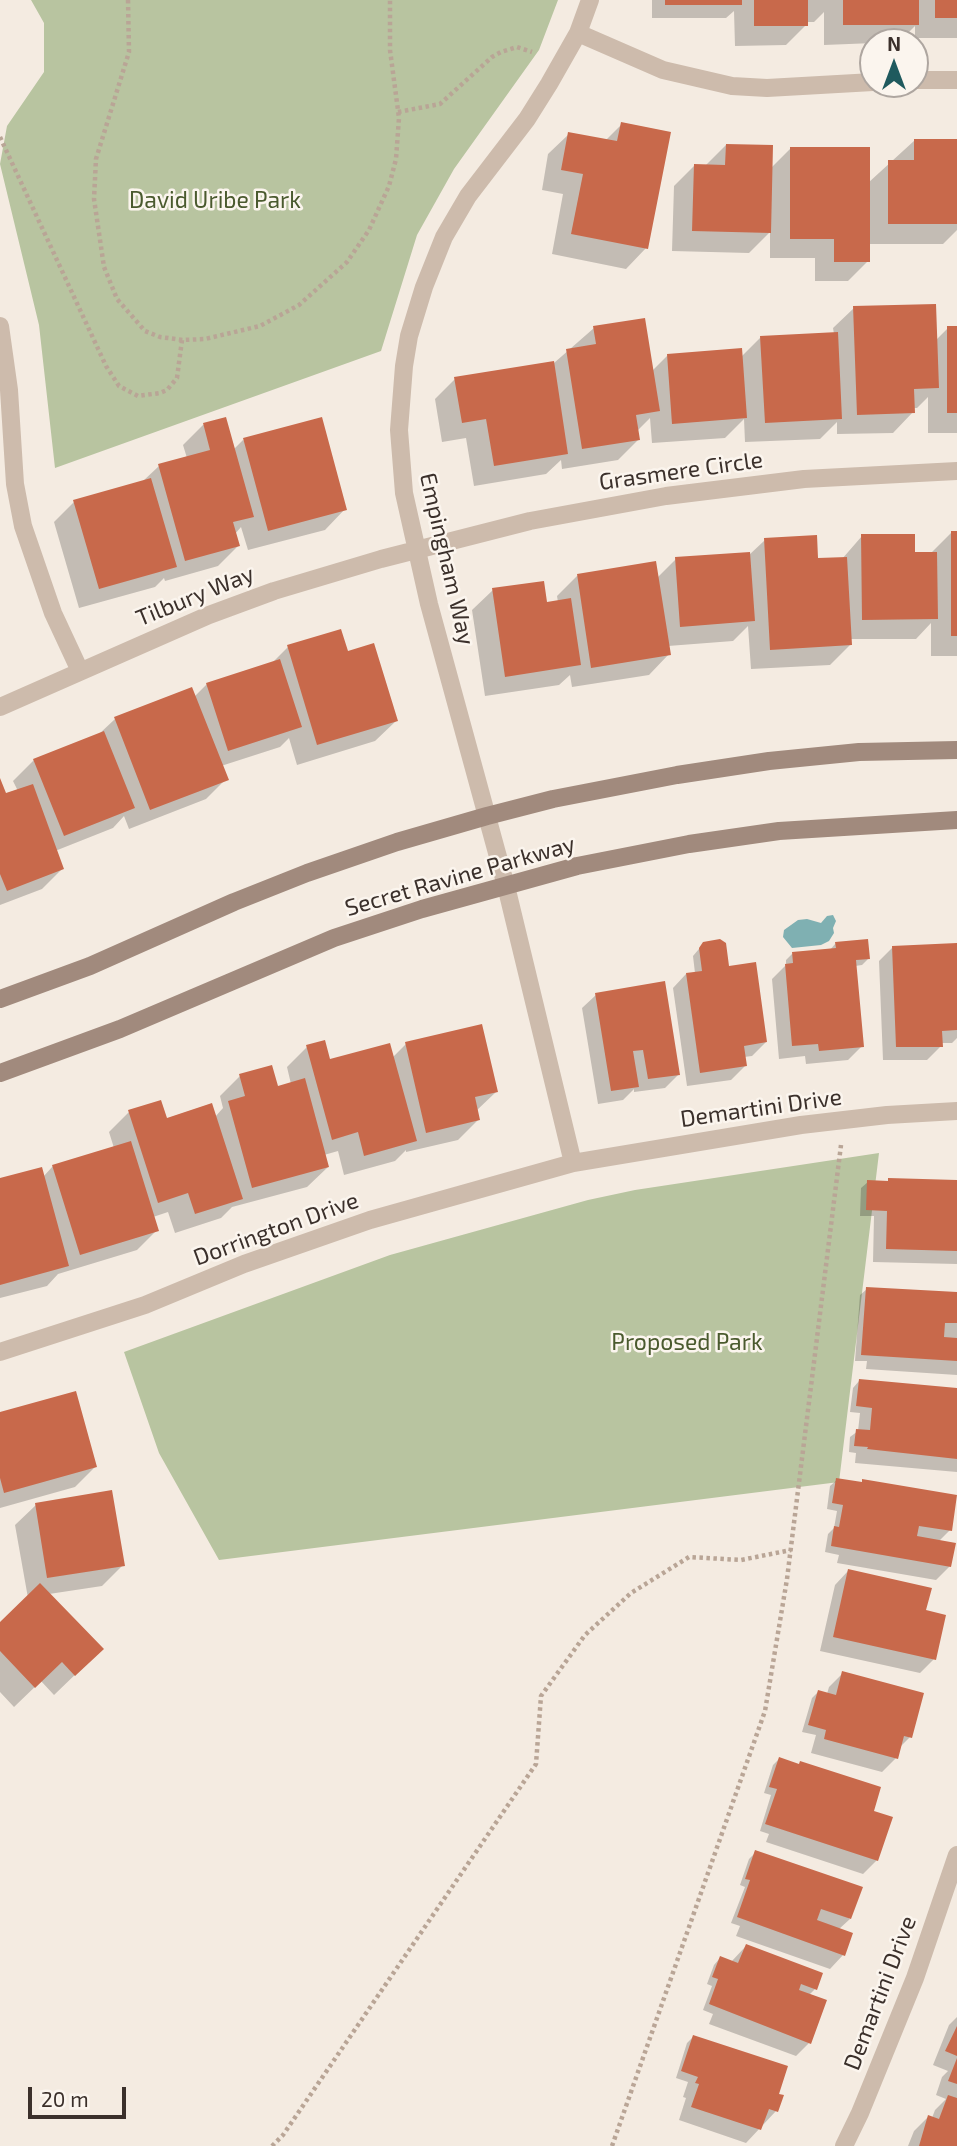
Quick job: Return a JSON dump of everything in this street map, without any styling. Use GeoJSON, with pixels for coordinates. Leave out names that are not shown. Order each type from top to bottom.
{"type":"FeatureCollection","features":[{"type":"Feature","properties":{"kind":"main road","name":"Secret Ravine Parkway"},"geometry":{"type":"LineString","coordinates":[[0,999],[90,966],[234,902],[307,873],[397,842],[487,816],[553,799],[677,775],[769,761],[859,752],[957,750]]}},
{"type":"Feature","properties":{"kind":"main road","name":"Secret Ravine Parkway"},"geometry":{"type":"LineString","coordinates":[[0,1073],[120,1029],[334,938],[422,909],[577,866],[689,844],[779,831],[957,820]]}},
{"type":"Feature","properties":{"kind":"street","name":"Empingham Way"},"geometry":{"type":"LineString","coordinates":[[573,1163],[506,886],[416,550],[403,480],[400,411],[409,336],[424,287],[444,237],[468,196],[527,119],[578,33],[590,0]]}},
{"type":"Feature","properties":{"kind":"street"},"geometry":{"type":"LineString","coordinates":[[578,33],[663,70],[732,86],[859,83]]}},
{"type":"Feature","properties":{"kind":"street"},"geometry":{"type":"LineString","coordinates":[[929,80],[957,80]]}},
{"type":"Feature","properties":{"kind":"street"},"geometry":{"type":"LineString","coordinates":[[0,326],[9,390],[15,484],[23,526],[53,613],[80,671]]}},
{"type":"Feature","properties":{"kind":"street","name":"Grasmere Circle"},"geometry":{"type":"LineString","coordinates":[[416,550],[530,521],[666,496],[804,479],[957,471]]}},
{"type":"Feature","properties":{"kind":"street","name":"Tilbury Way"},"geometry":{"type":"LineString","coordinates":[[0,707],[208,615],[274,591],[416,550]]}},
{"type":"Feature","properties":{"kind":"street","name":"Demartini Drive"},"geometry":{"type":"LineString","coordinates":[[573,1163],[719,1137],[845,1120],[957,1111]]}},
{"type":"Feature","properties":{"kind":"street","name":"Dorrington Drive"},"geometry":{"type":"LineString","coordinates":[[0,1352],[145,1305],[244,1264],[370,1220],[573,1163]]}},
{"type":"Feature","properties":{"kind":"street","name":"Demartini Drive"},"geometry":{"type":"LineString","coordinates":[[844,2146],[915,1978],[957,1855]]}},
{"type":"Feature","properties":{"kind":"path"},"geometry":{"type":"LineString","coordinates":[[128,0],[129,52],[96,159],[94,199],[104,267],[117,299],[145,331],[160,337],[183,340],[205,340],[260,326],[299,305],[346,262],[369,230],[389,186],[396,159],[398,111],[390,50],[390,0]]}},
{"type":"Feature","properties":{"kind":"path"},"geometry":{"type":"LineString","coordinates":[[398,111],[440,104],[501,52],[517,47],[532,52]]}},
{"type":"Feature","properties":{"kind":"path"},"geometry":{"type":"LineString","coordinates":[[0,137],[106,366],[119,386],[138,396],[167,390],[177,378],[183,340]]}},
{"type":"Feature","properties":{"kind":"path"},"geometry":{"type":"LineString","coordinates":[[612,2146],[765,1711],[791,1550],[845,1120]]}},
{"type":"Feature","properties":{"kind":"path"},"geometry":{"type":"LineString","coordinates":[[272,2146],[283,2136],[536,1764],[541,1696],[585,1636],[631,1593],[689,1557],[741,1560],[791,1550]]}},
{"type":"Feature","properties":{"kind":"green space","name":"David Uribe Park"},"geometry":{"type":"Polygon","coordinates":[[[31,0],[558,0],[539,50],[454,169],[417,235],[381,351],[55,468],[39,325],[0,164],[7,126],[44,72],[44,23],[31,0]]]}},
{"type":"Feature","properties":{"kind":"green space","name":"Proposed Park"},"geometry":{"type":"Polygon","coordinates":[[[879,1153],[839,1482],[219,1560],[159,1453],[124,1352],[390,1255],[588,1200],[635,1190],[879,1153]]]}},
{"type":"Feature","properties":{"kind":"water"},"geometry":{"type":"Polygon","coordinates":[[[833,915],[836,921],[834,933],[829,941],[821,945],[792,948],[783,937],[784,930],[798,920],[807,919],[821,923],[827,916],[833,915]]]}},
{"type":"Feature","properties":{"kind":"building"},"geometry":{"type":"Polygon","coordinates":[[[665,0],[742,0],[742,5],[665,5],[665,0]]]}},
{"type":"Feature","properties":{"kind":"building"},"geometry":{"type":"Polygon","coordinates":[[[754,0],[808,0],[808,26],[754,26],[754,0]]]}},
{"type":"Feature","properties":{"kind":"building"},"geometry":{"type":"Polygon","coordinates":[[[843,0],[919,0],[919,25],[843,25],[843,0]]]}},
{"type":"Feature","properties":{"kind":"building"},"geometry":{"type":"Polygon","coordinates":[[[935,0],[957,0],[957,18],[935,18],[935,0]]]}},
{"type":"Feature","properties":{"kind":"building"},"geometry":{"type":"Polygon","coordinates":[[[621,122],[671,132],[648,249],[571,234],[583,174],[561,170],[568,132],[617,141],[621,122]]]}},
{"type":"Feature","properties":{"kind":"building"},"geometry":{"type":"Polygon","coordinates":[[[914,139],[957,139],[957,224],[888,224],[888,160],[914,160],[914,139]]]}},
{"type":"Feature","properties":{"kind":"building"},"geometry":{"type":"Polygon","coordinates":[[[726,144],[773,145],[771,233],[692,231],[694,164],[725,165],[726,144]]]}},
{"type":"Feature","properties":{"kind":"building"},"geometry":{"type":"Polygon","coordinates":[[[790,147],[870,147],[870,262],[834,262],[834,239],[790,239],[790,147]]]}},
{"type":"Feature","properties":{"kind":"building"},"geometry":{"type":"Polygon","coordinates":[[[936,304],[939,388],[914,389],[915,413],[857,415],[853,306],[936,304]]]}},
{"type":"Feature","properties":{"kind":"building"},"geometry":{"type":"Polygon","coordinates":[[[645,318],[660,411],[636,415],[640,440],[582,449],[566,349],[596,344],[593,326],[645,318]]]}},
{"type":"Feature","properties":{"kind":"building"},"geometry":{"type":"Polygon","coordinates":[[[947,326],[957,326],[957,413],[947,413],[947,326]]]}},
{"type":"Feature","properties":{"kind":"building"},"geometry":{"type":"Polygon","coordinates":[[[838,332],[842,419],[765,423],[760,336],[838,332]]]}},
{"type":"Feature","properties":{"kind":"building"},"geometry":{"type":"Polygon","coordinates":[[[742,348],[747,418],[672,424],[667,354],[742,348]]]}},
{"type":"Feature","properties":{"kind":"building"},"geometry":{"type":"Polygon","coordinates":[[[554,361],[568,454],[494,466],[486,419],[462,423],[454,377],[554,361]]]}},
{"type":"Feature","properties":{"kind":"building"},"geometry":{"type":"Polygon","coordinates":[[[226,417],[254,517],[233,522],[240,546],[185,561],[158,464],[210,450],[203,423],[226,417]]]}},
{"type":"Feature","properties":{"kind":"building"},"geometry":{"type":"Polygon","coordinates":[[[322,417],[347,510],[268,531],[243,438],[322,417]]]}},
{"type":"Feature","properties":{"kind":"building"},"geometry":{"type":"Polygon","coordinates":[[[151,478],[177,567],[99,589],[73,500],[151,478]]]}},
{"type":"Feature","properties":{"kind":"building"},"geometry":{"type":"Polygon","coordinates":[[[951,531],[957,531],[957,636],[951,636],[951,531]]]}},
{"type":"Feature","properties":{"kind":"building"},"geometry":{"type":"Polygon","coordinates":[[[861,534],[915,534],[915,552],[937,552],[938,619],[862,620],[861,534]]]}},
{"type":"Feature","properties":{"kind":"building"},"geometry":{"type":"Polygon","coordinates":[[[817,535],[818,558],[847,557],[852,645],[770,650],[764,538],[817,535]]]}},
{"type":"Feature","properties":{"kind":"building"},"geometry":{"type":"Polygon","coordinates":[[[750,552],[755,621],[680,627],[675,557],[750,552]]]}},
{"type":"Feature","properties":{"kind":"building"},"geometry":{"type":"Polygon","coordinates":[[[656,561],[671,655],[591,668],[577,574],[656,561]]]}},
{"type":"Feature","properties":{"kind":"building"},"geometry":{"type":"Polygon","coordinates":[[[544,581],[547,602],[571,598],[581,665],[505,677],[492,588],[544,581]]]}},
{"type":"Feature","properties":{"kind":"building"},"geometry":{"type":"Polygon","coordinates":[[[341,629],[348,651],[374,643],[398,721],[317,745],[287,645],[341,629]]]}},
{"type":"Feature","properties":{"kind":"building"},"geometry":{"type":"Polygon","coordinates":[[[280,659],[302,727],[228,751],[206,683],[280,659]]]}},
{"type":"Feature","properties":{"kind":"building"},"geometry":{"type":"Polygon","coordinates":[[[192,687],[229,780],[150,810],[114,717],[192,687]]]}},
{"type":"Feature","properties":{"kind":"building"},"geometry":{"type":"Polygon","coordinates":[[[104,731],[135,808],[64,836],[33,759],[104,731]]]}},
{"type":"Feature","properties":{"kind":"building"},"geometry":{"type":"Polygon","coordinates":[[[0,778],[6,793],[33,784],[64,869],[7,891],[0,874],[0,778]]]}},
{"type":"Feature","properties":{"kind":"building"},"geometry":{"type":"Polygon","coordinates":[[[720,939],[726,943],[729,966],[756,962],[767,1042],[744,1046],[747,1066],[700,1073],[686,973],[702,971],[699,948],[703,942],[720,939]]]}},
{"type":"Feature","properties":{"kind":"building"},"geometry":{"type":"Polygon","coordinates":[[[868,939],[870,959],[856,960],[864,1047],[819,1051],[818,1044],[792,1046],[785,964],[793,963],[792,952],[836,948],[835,942],[868,939]]]}},
{"type":"Feature","properties":{"kind":"building"},"geometry":{"type":"Polygon","coordinates":[[[957,943],[957,1030],[942,1031],[943,1047],[896,1047],[892,946],[957,943]]]}},
{"type":"Feature","properties":{"kind":"building"},"geometry":{"type":"Polygon","coordinates":[[[665,981],[680,1075],[648,1079],[643,1050],[633,1051],[639,1087],[611,1091],[595,993],[665,981]]]}},
{"type":"Feature","properties":{"kind":"building"},"geometry":{"type":"Polygon","coordinates":[[[482,1024],[498,1092],[475,1097],[480,1120],[426,1133],[405,1042],[482,1024]]]}},
{"type":"Feature","properties":{"kind":"building"},"geometry":{"type":"Polygon","coordinates":[[[325,1040],[330,1059],[390,1043],[417,1141],[364,1156],[358,1132],[332,1140],[306,1045],[325,1040]]]}},
{"type":"Feature","properties":{"kind":"building"},"geometry":{"type":"Polygon","coordinates":[[[272,1065],[278,1086],[305,1078],[329,1167],[252,1188],[228,1101],[245,1096],[239,1074],[272,1065]]]}},
{"type":"Feature","properties":{"kind":"building"},"geometry":{"type":"Polygon","coordinates":[[[161,1100],[167,1118],[212,1103],[243,1199],[195,1214],[188,1193],[158,1203],[128,1110],[161,1100]]]}},
{"type":"Feature","properties":{"kind":"building"},"geometry":{"type":"Polygon","coordinates":[[[131,1141],[159,1231],[80,1255],[52,1165],[131,1141]]]}},
{"type":"Feature","properties":{"kind":"building"},"geometry":{"type":"Polygon","coordinates":[[[42,1167],[69,1266],[0,1285],[0,1178],[42,1167]]]}},
{"type":"Feature","properties":{"kind":"building"},"geometry":{"type":"Polygon","coordinates":[[[888,1178],[957,1180],[957,1251],[886,1249],[887,1211],[866,1210],[867,1180],[888,1181],[888,1178]]]}},
{"type":"Feature","properties":{"kind":"building"},"geometry":{"type":"Polygon","coordinates":[[[866,1287],[957,1292],[957,1323],[945,1323],[944,1337],[957,1338],[957,1361],[861,1355],[866,1287]]]}},
{"type":"Feature","properties":{"kind":"building"},"geometry":{"type":"Polygon","coordinates":[[[859,1379],[957,1388],[957,1459],[854,1446],[856,1429],[870,1430],[872,1408],[856,1406],[859,1379]]]}},
{"type":"Feature","properties":{"kind":"building"},"geometry":{"type":"Polygon","coordinates":[[[76,1391],[97,1467],[4,1493],[0,1478],[0,1412],[76,1391]]]}},
{"type":"Feature","properties":{"kind":"building"},"geometry":{"type":"Polygon","coordinates":[[[836,1478],[862,1482],[862,1479],[957,1495],[952,1531],[919,1526],[917,1536],[956,1543],[951,1567],[831,1546],[834,1526],[839,1527],[843,1505],[832,1503],[836,1478]]]}},
{"type":"Feature","properties":{"kind":"building"},"geometry":{"type":"Polygon","coordinates":[[[112,1490],[125,1566],[47,1578],[35,1503],[112,1490]]]}},
{"type":"Feature","properties":{"kind":"building"},"geometry":{"type":"Polygon","coordinates":[[[848,1569],[932,1588],[926,1610],[946,1615],[936,1660],[833,1637],[848,1569]]]}},
{"type":"Feature","properties":{"kind":"building"},"geometry":{"type":"Polygon","coordinates":[[[40,1583],[104,1649],[75,1676],[62,1662],[35,1688],[0,1651],[0,1622],[40,1583]]]}},
{"type":"Feature","properties":{"kind":"building"},"geometry":{"type":"Polygon","coordinates":[[[842,1671],[924,1693],[912,1738],[904,1736],[898,1759],[824,1739],[826,1730],[808,1725],[818,1690],[836,1695],[842,1671]]]}},
{"type":"Feature","properties":{"kind":"building"},"geometry":{"type":"Polygon","coordinates":[[[779,1757],[881,1787],[874,1811],[893,1817],[878,1861],[765,1824],[777,1789],[769,1787],[779,1757]]]}},
{"type":"Feature","properties":{"kind":"building"},"geometry":{"type":"Polygon","coordinates":[[[755,1850],[863,1887],[851,1919],[821,1909],[817,1920],[853,1933],[845,1956],[737,1917],[750,1880],[745,1879],[755,1850]]]}},
{"type":"Feature","properties":{"kind":"building"},"geometry":{"type":"Polygon","coordinates":[[[746,1944],[823,1973],[817,1990],[801,1984],[799,1990],[827,2000],[811,2044],[709,2004],[718,1979],[712,1977],[720,1956],[738,1963],[746,1944]]]}},
{"type":"Feature","properties":{"kind":"building"},"geometry":{"type":"Polygon","coordinates":[[[957,2026],[957,2056],[945,2051],[957,2026]]]}},
{"type":"Feature","properties":{"kind":"building"},"geometry":{"type":"Polygon","coordinates":[[[693,2035],[788,2066],[779,2094],[784,2095],[778,2112],[769,2109],[761,2130],[691,2107],[699,2084],[695,2083],[698,2077],[681,2071],[693,2035]]]}},
{"type":"Feature","properties":{"kind":"building"},"geometry":{"type":"Polygon","coordinates":[[[957,2058],[957,2084],[948,2081],[957,2058]]]}},
{"type":"Feature","properties":{"kind":"building"},"geometry":{"type":"Polygon","coordinates":[[[948,2095],[957,2098],[957,2146],[919,2146],[928,2115],[939,2119],[948,2095]]]}}]}
